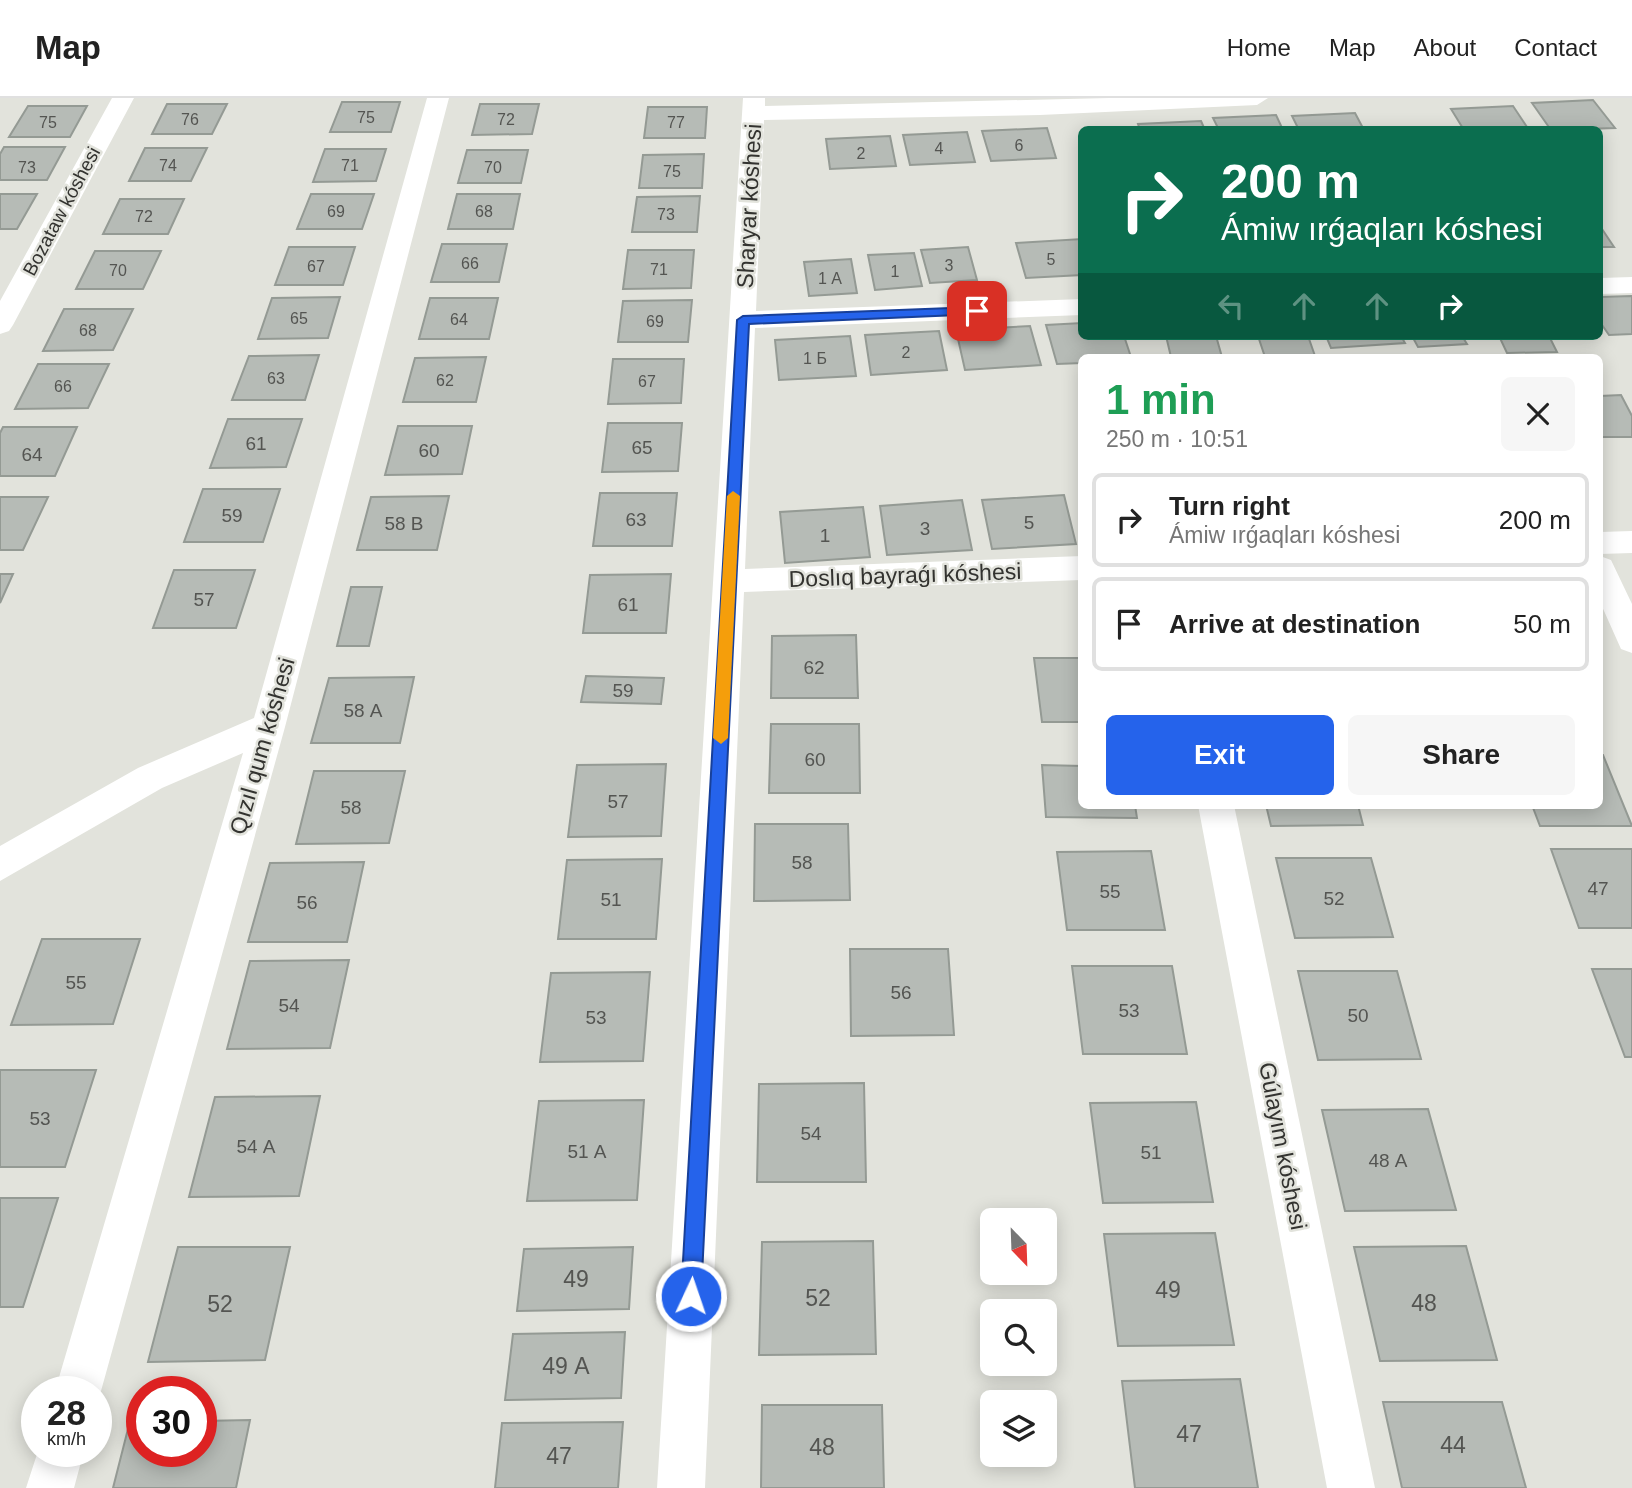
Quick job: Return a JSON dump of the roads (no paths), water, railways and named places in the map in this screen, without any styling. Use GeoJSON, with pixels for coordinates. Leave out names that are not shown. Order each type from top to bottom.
{"type":"FeatureCollection","features":[{"type":"Feature","properties":{"kind":"street","name":"Bozataw kóshesi"},"geometry":{"type":"LineString","coordinates":[[0,325],[123,98]]}},
{"type":"Feature","properties":{"kind":"street","name":"Qızıl qum kóshesi"},"geometry":{"type":"LineString","coordinates":[[82,1376],[268,727],[438,98]]}},
{"type":"Feature","properties":{"kind":"street"},"geometry":{"type":"LineString","coordinates":[[754,106],[1040,108],[1257,98]]}},
{"type":"Feature","properties":{"kind":"street","name":"Sharyar kóshesi"},"geometry":{"type":"LineString","coordinates":[[681,1488],[754,106]]}},
{"type":"Feature","properties":{"kind":"street"},"geometry":{"type":"LineString","coordinates":[[1603,286],[1632,285]]}},
{"type":"Feature","properties":{"kind":"street"},"geometry":{"type":"LineString","coordinates":[[743,320],[1078,307]]}},
{"type":"Feature","properties":{"kind":"street"},"geometry":{"type":"LineString","coordinates":[[1603,543],[1632,542]]}},
{"type":"Feature","properties":{"kind":"street","name":"Doslıq bayraǵı kóshesi"},"geometry":{"type":"LineString","coordinates":[[729,581],[1078,568]]}},
{"type":"Feature","properties":{"kind":"street"},"geometry":{"type":"LineString","coordinates":[[1603,575],[1632,640]]}},
{"type":"Feature","properties":{"kind":"street"},"geometry":{"type":"LineString","coordinates":[[0,865],[150,778],[268,727]]}},
{"type":"Feature","properties":{"kind":"street","name":"Gúlayım kóshesi"},"geometry":{"type":"LineString","coordinates":[[1217,809],[1351,1488]]}},
{"type":"Feature","properties":{"kind":"street"},"geometry":{"type":"LineString","coordinates":[[50,1488],[56,1467]]}}]}
